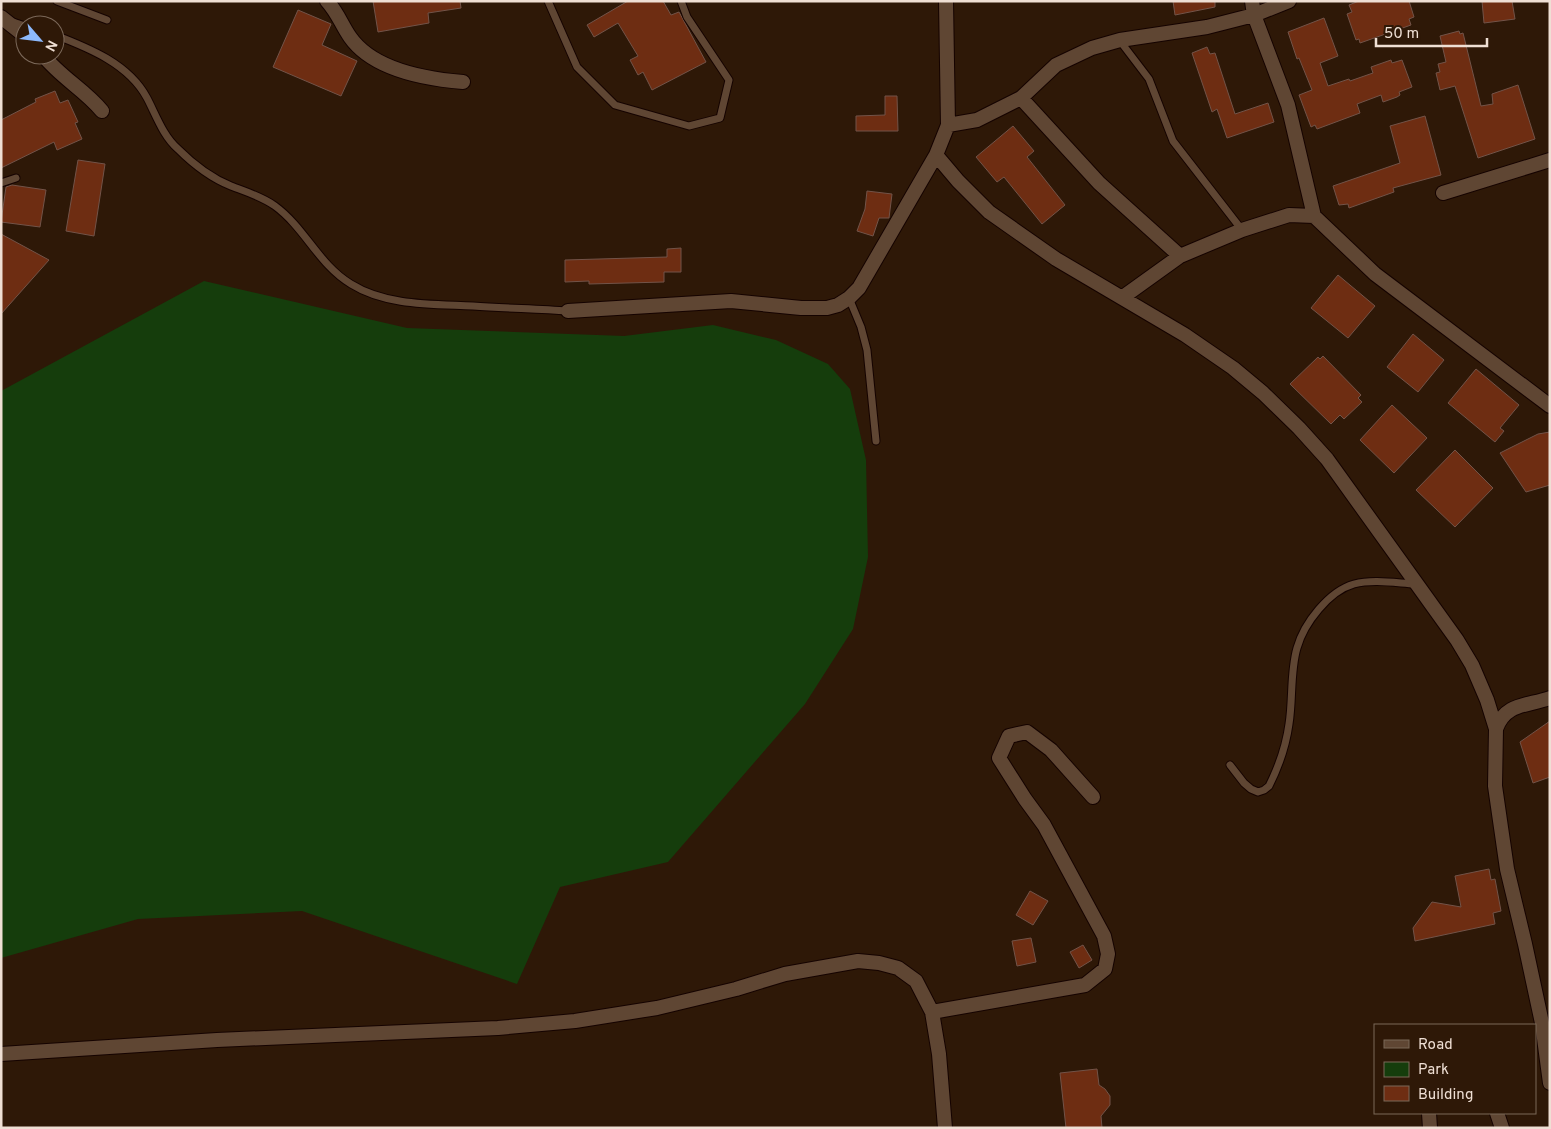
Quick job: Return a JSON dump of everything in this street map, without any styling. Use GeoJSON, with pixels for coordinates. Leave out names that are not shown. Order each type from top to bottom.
{"type":"FeatureCollection","features":[{"type":"Feature","properties":{"kind":"street"},"geometry":{"type":"LineString","coordinates":[[326,1],[339,16],[350,38],[367,53],[382,62],[402,72],[421,77],[463,82]]}},
{"type":"Feature","properties":{"kind":"street"},"geometry":{"type":"LineString","coordinates":[[568,311],[731,301],[800,308],[827,308],[838,305],[849,298],[858,288],[936,154],[948,124],[946,1]]}},
{"type":"Feature","properties":{"kind":"street"},"geometry":{"type":"LineString","coordinates":[[948,124],[977,120],[1021,98],[1056,65],[1092,48],[1120,40],[1207,27],[1253,8],[1289,1]]}},
{"type":"Feature","properties":{"kind":"street"},"geometry":{"type":"LineString","coordinates":[[1253,8],[1288,105],[1314,216],[1375,274],[1550,406]]}},
{"type":"Feature","properties":{"kind":"street"},"geometry":{"type":"LineString","coordinates":[[3,19],[15,28]]}},
{"type":"Feature","properties":{"kind":"street"},"geometry":{"type":"LineString","coordinates":[[52,65],[76,85],[102,111]]}},
{"type":"Feature","properties":{"kind":"street"},"geometry":{"type":"LineString","coordinates":[[1021,98],[1099,183],[1180,256]]}},
{"type":"Feature","properties":{"kind":"street"},"geometry":{"type":"LineString","coordinates":[[936,154],[958,181],[989,212],[1056,259],[1185,335],[1233,368],[1263,393],[1327,459],[1462,648],[1472,665],[1487,700],[1496,729],[1496,786],[1507,869],[1526,944],[1540,1014],[1550,1083]]}},
{"type":"Feature","properties":{"kind":"street"},"geometry":{"type":"LineString","coordinates":[[1443,193],[1550,160]]}},
{"type":"Feature","properties":{"kind":"street"},"geometry":{"type":"LineString","coordinates":[[1123,297],[1180,256],[1242,230],[1289,215],[1314,216]]}},
{"type":"Feature","properties":{"kind":"street"},"geometry":{"type":"LineString","coordinates":[[1496,729],[1506,712],[1519,706],[1550,698]]}},
{"type":"Feature","properties":{"kind":"street"},"geometry":{"type":"LineString","coordinates":[[1487,700],[1519,706]]}},
{"type":"Feature","properties":{"kind":"street"},"geometry":{"type":"LineString","coordinates":[[932,1012],[1086,985],[1105,969],[1108,954],[1104,936],[1090,907],[1044,825],[999,758],[1009,736],[1027,732],[1051,750],[1093,797]]}},
{"type":"Feature","properties":{"kind":"street"},"geometry":{"type":"LineString","coordinates":[[1,1054],[217,1040],[498,1028],[575,1021],[656,1008],[736,989],[786,974],[858,961],[879,963],[898,968],[916,981],[932,1012],[939,1054],[945,1128]]}},
{"type":"Feature","properties":{"kind":"street"},"geometry":{"type":"LineString","coordinates":[[1428,1114],[1430,1128]]}},
{"type":"Feature","properties":{"kind":"street"},"geometry":{"type":"LineString","coordinates":[[1497,1114],[1502,1128]]}},
{"type":"Feature","properties":{"kind":"lane"},"geometry":{"type":"LineString","coordinates":[[57,1],[107,20]]}},
{"type":"Feature","properties":{"kind":"lane"},"geometry":{"type":"LineString","coordinates":[[548,1],[577,66],[615,105],[689,126],[720,118],[730,80],[687,17],[681,1]]}},
{"type":"Feature","properties":{"kind":"lane"},"geometry":{"type":"LineString","coordinates":[[3,19],[15,23]]}},
{"type":"Feature","properties":{"kind":"lane"},"geometry":{"type":"LineString","coordinates":[[65,40],[103,57],[122,69],[136,81],[176,148],[195,165],[214,177],[230,186],[256,195],[283,212],[297,226],[326,264],[351,284],[370,293],[396,300],[568,311]]}},
{"type":"Feature","properties":{"kind":"lane"},"geometry":{"type":"LineString","coordinates":[[1120,40],[1149,79],[1173,141],[1242,230]]}},
{"type":"Feature","properties":{"kind":"lane"},"geometry":{"type":"LineString","coordinates":[[1,183],[16,178]]}},
{"type":"Feature","properties":{"kind":"lane"},"geometry":{"type":"LineString","coordinates":[[849,298],[862,327],[867,350],[876,441]]}},
{"type":"Feature","properties":{"kind":"lane"},"geometry":{"type":"LineString","coordinates":[[1230,765],[1251,789],[1258,792],[1269,786],[1286,745],[1297,647],[1311,620],[1323,604],[1334,594],[1352,585],[1367,582],[1418,584]]}},
{"type":"Feature","properties":{"kind":"green space"},"geometry":{"type":"Polygon","coordinates":[[[204,281],[407,328],[624,336],[713,325],[776,340],[828,364],[850,389],[866,460],[868,557],[853,629],[805,704],[668,862],[560,887],[517,984],[302,911],[138,919],[1,958],[1,391],[204,281]]]}},
{"type":"Feature","properties":{"kind":"building"},"geometry":{"type":"Polygon","coordinates":[[[373,1],[460,1],[461,8],[428,13],[429,23],[378,32],[373,1]]]}},
{"type":"Feature","properties":{"kind":"building"},"geometry":{"type":"Polygon","coordinates":[[[628,1],[663,1],[671,15],[679,12],[706,62],[652,90],[643,72],[638,75],[630,60],[638,56],[618,23],[594,37],[587,25],[628,1]]]}},
{"type":"Feature","properties":{"kind":"building"},"geometry":{"type":"Polygon","coordinates":[[[1173,1],[1215,1],[1215,7],[1175,15],[1173,1]]]}},
{"type":"Feature","properties":{"kind":"building"},"geometry":{"type":"Polygon","coordinates":[[[1359,1],[1409,1],[1414,17],[1409,19],[1411,25],[1360,43],[1359,39],[1356,40],[1347,14],[1352,12],[1349,5],[1359,1]]]}},
{"type":"Feature","properties":{"kind":"building"},"geometry":{"type":"Polygon","coordinates":[[[1482,1],[1512,1],[1515,19],[1484,23],[1482,1]]]}},
{"type":"Feature","properties":{"kind":"building"},"geometry":{"type":"Polygon","coordinates":[[[298,10],[331,24],[322,45],[357,61],[341,96],[273,67],[298,10]]]}},
{"type":"Feature","properties":{"kind":"building"},"geometry":{"type":"Polygon","coordinates":[[[1324,18],[1338,56],[1320,63],[1328,86],[1373,73],[1371,67],[1391,60],[1392,63],[1402,60],[1412,87],[1399,92],[1400,95],[1397,97],[1383,102],[1381,95],[1357,104],[1360,113],[1317,129],[1315,125],[1311,127],[1299,95],[1312,90],[1299,58],[1297,59],[1288,32],[1324,18]]]}},
{"type":"Feature","properties":{"kind":"building"},"geometry":{"type":"Polygon","coordinates":[[[1459,31],[1460,34],[1463,33],[1481,106],[1493,104],[1492,94],[1518,85],[1535,139],[1478,158],[1455,86],[1440,90],[1436,73],[1440,72],[1438,64],[1446,62],[1440,36],[1459,31]]]}},
{"type":"Feature","properties":{"kind":"building"},"geometry":{"type":"Polygon","coordinates":[[[1207,47],[1210,54],[1215,53],[1235,114],[1268,103],[1274,122],[1227,138],[1217,109],[1212,112],[1192,53],[1207,47]]]}},
{"type":"Feature","properties":{"kind":"building"},"geometry":{"type":"Polygon","coordinates":[[[55,91],[60,103],[68,100],[78,122],[75,123],[82,139],[57,150],[54,142],[1,168],[1,120],[36,102],[35,99],[55,91]]]}},
{"type":"Feature","properties":{"kind":"building"},"geometry":{"type":"Polygon","coordinates":[[[885,96],[897,96],[898,131],[856,131],[856,116],[885,115],[885,96]]]}},
{"type":"Feature","properties":{"kind":"building"},"geometry":{"type":"Polygon","coordinates":[[[1425,116],[1441,175],[1393,188],[1394,192],[1349,208],[1348,204],[1339,205],[1333,186],[1400,163],[1390,126],[1425,116]]]}},
{"type":"Feature","properties":{"kind":"building"},"geometry":{"type":"Polygon","coordinates":[[[1013,126],[1034,151],[1027,157],[1065,205],[1042,224],[1004,177],[997,182],[976,157],[1013,126]]]}},
{"type":"Feature","properties":{"kind":"building"},"geometry":{"type":"Polygon","coordinates":[[[78,160],[105,164],[94,236],[66,231],[78,160]]]}},
{"type":"Feature","properties":{"kind":"building"},"geometry":{"type":"Polygon","coordinates":[[[12,185],[46,190],[40,227],[1,222],[6,187],[12,185]]]}},
{"type":"Feature","properties":{"kind":"building"},"geometry":{"type":"Polygon","coordinates":[[[867,191],[892,194],[889,218],[879,218],[873,236],[857,231],[865,209],[867,191]]]}},
{"type":"Feature","properties":{"kind":"building"},"geometry":{"type":"Polygon","coordinates":[[[1,234],[49,260],[1,314],[1,234]]]}},
{"type":"Feature","properties":{"kind":"building"},"geometry":{"type":"Polygon","coordinates":[[[681,248],[681,272],[664,272],[664,282],[589,284],[589,281],[565,282],[565,260],[667,257],[667,249],[681,248]]]}},
{"type":"Feature","properties":{"kind":"building"},"geometry":{"type":"Polygon","coordinates":[[[1338,275],[1375,306],[1348,338],[1311,308],[1338,275]]]}},
{"type":"Feature","properties":{"kind":"building"},"geometry":{"type":"Polygon","coordinates":[[[1413,334],[1444,360],[1418,392],[1387,367],[1413,334]]]}},
{"type":"Feature","properties":{"kind":"building"},"geometry":{"type":"Polygon","coordinates":[[[1323,356],[1361,395],[1358,398],[1362,402],[1344,419],[1340,415],[1331,424],[1290,384],[1318,357],[1320,359],[1323,356]]]}},
{"type":"Feature","properties":{"kind":"building"},"geometry":{"type":"Polygon","coordinates":[[[1476,369],[1519,405],[1500,428],[1504,431],[1495,442],[1448,403],[1476,369]]]}},
{"type":"Feature","properties":{"kind":"building"},"geometry":{"type":"Polygon","coordinates":[[[1392,405],[1427,438],[1394,473],[1360,440],[1392,405]]]}},
{"type":"Feature","properties":{"kind":"building"},"geometry":{"type":"Polygon","coordinates":[[[1550,432],[1550,485],[1526,492],[1500,453],[1538,434],[1550,432]]]}},
{"type":"Feature","properties":{"kind":"building"},"geometry":{"type":"Polygon","coordinates":[[[1455,450],[1493,488],[1455,527],[1416,490],[1455,450]]]}},
{"type":"Feature","properties":{"kind":"building"},"geometry":{"type":"Polygon","coordinates":[[[1550,721],[1550,777],[1533,783],[1520,742],[1550,721]]]}},
{"type":"Feature","properties":{"kind":"building"},"geometry":{"type":"Polygon","coordinates":[[[1489,869],[1491,880],[1495,879],[1501,911],[1493,913],[1495,924],[1415,941],[1413,928],[1432,902],[1461,907],[1455,876],[1489,869]]]}},
{"type":"Feature","properties":{"kind":"building"},"geometry":{"type":"Polygon","coordinates":[[[1030,891],[1048,901],[1033,925],[1016,915],[1030,891]]]}},
{"type":"Feature","properties":{"kind":"building"},"geometry":{"type":"Polygon","coordinates":[[[1031,938],[1036,962],[1017,966],[1012,941],[1031,938]]]}},
{"type":"Feature","properties":{"kind":"building"},"geometry":{"type":"Polygon","coordinates":[[[1083,945],[1092,960],[1079,968],[1070,952],[1083,945]]]}},
{"type":"Feature","properties":{"kind":"building"},"geometry":{"type":"Polygon","coordinates":[[[1097,1069],[1099,1085],[1110,1096],[1110,1105],[1101,1116],[1102,1128],[1066,1128],[1060,1073],[1097,1069]]]}}]}
